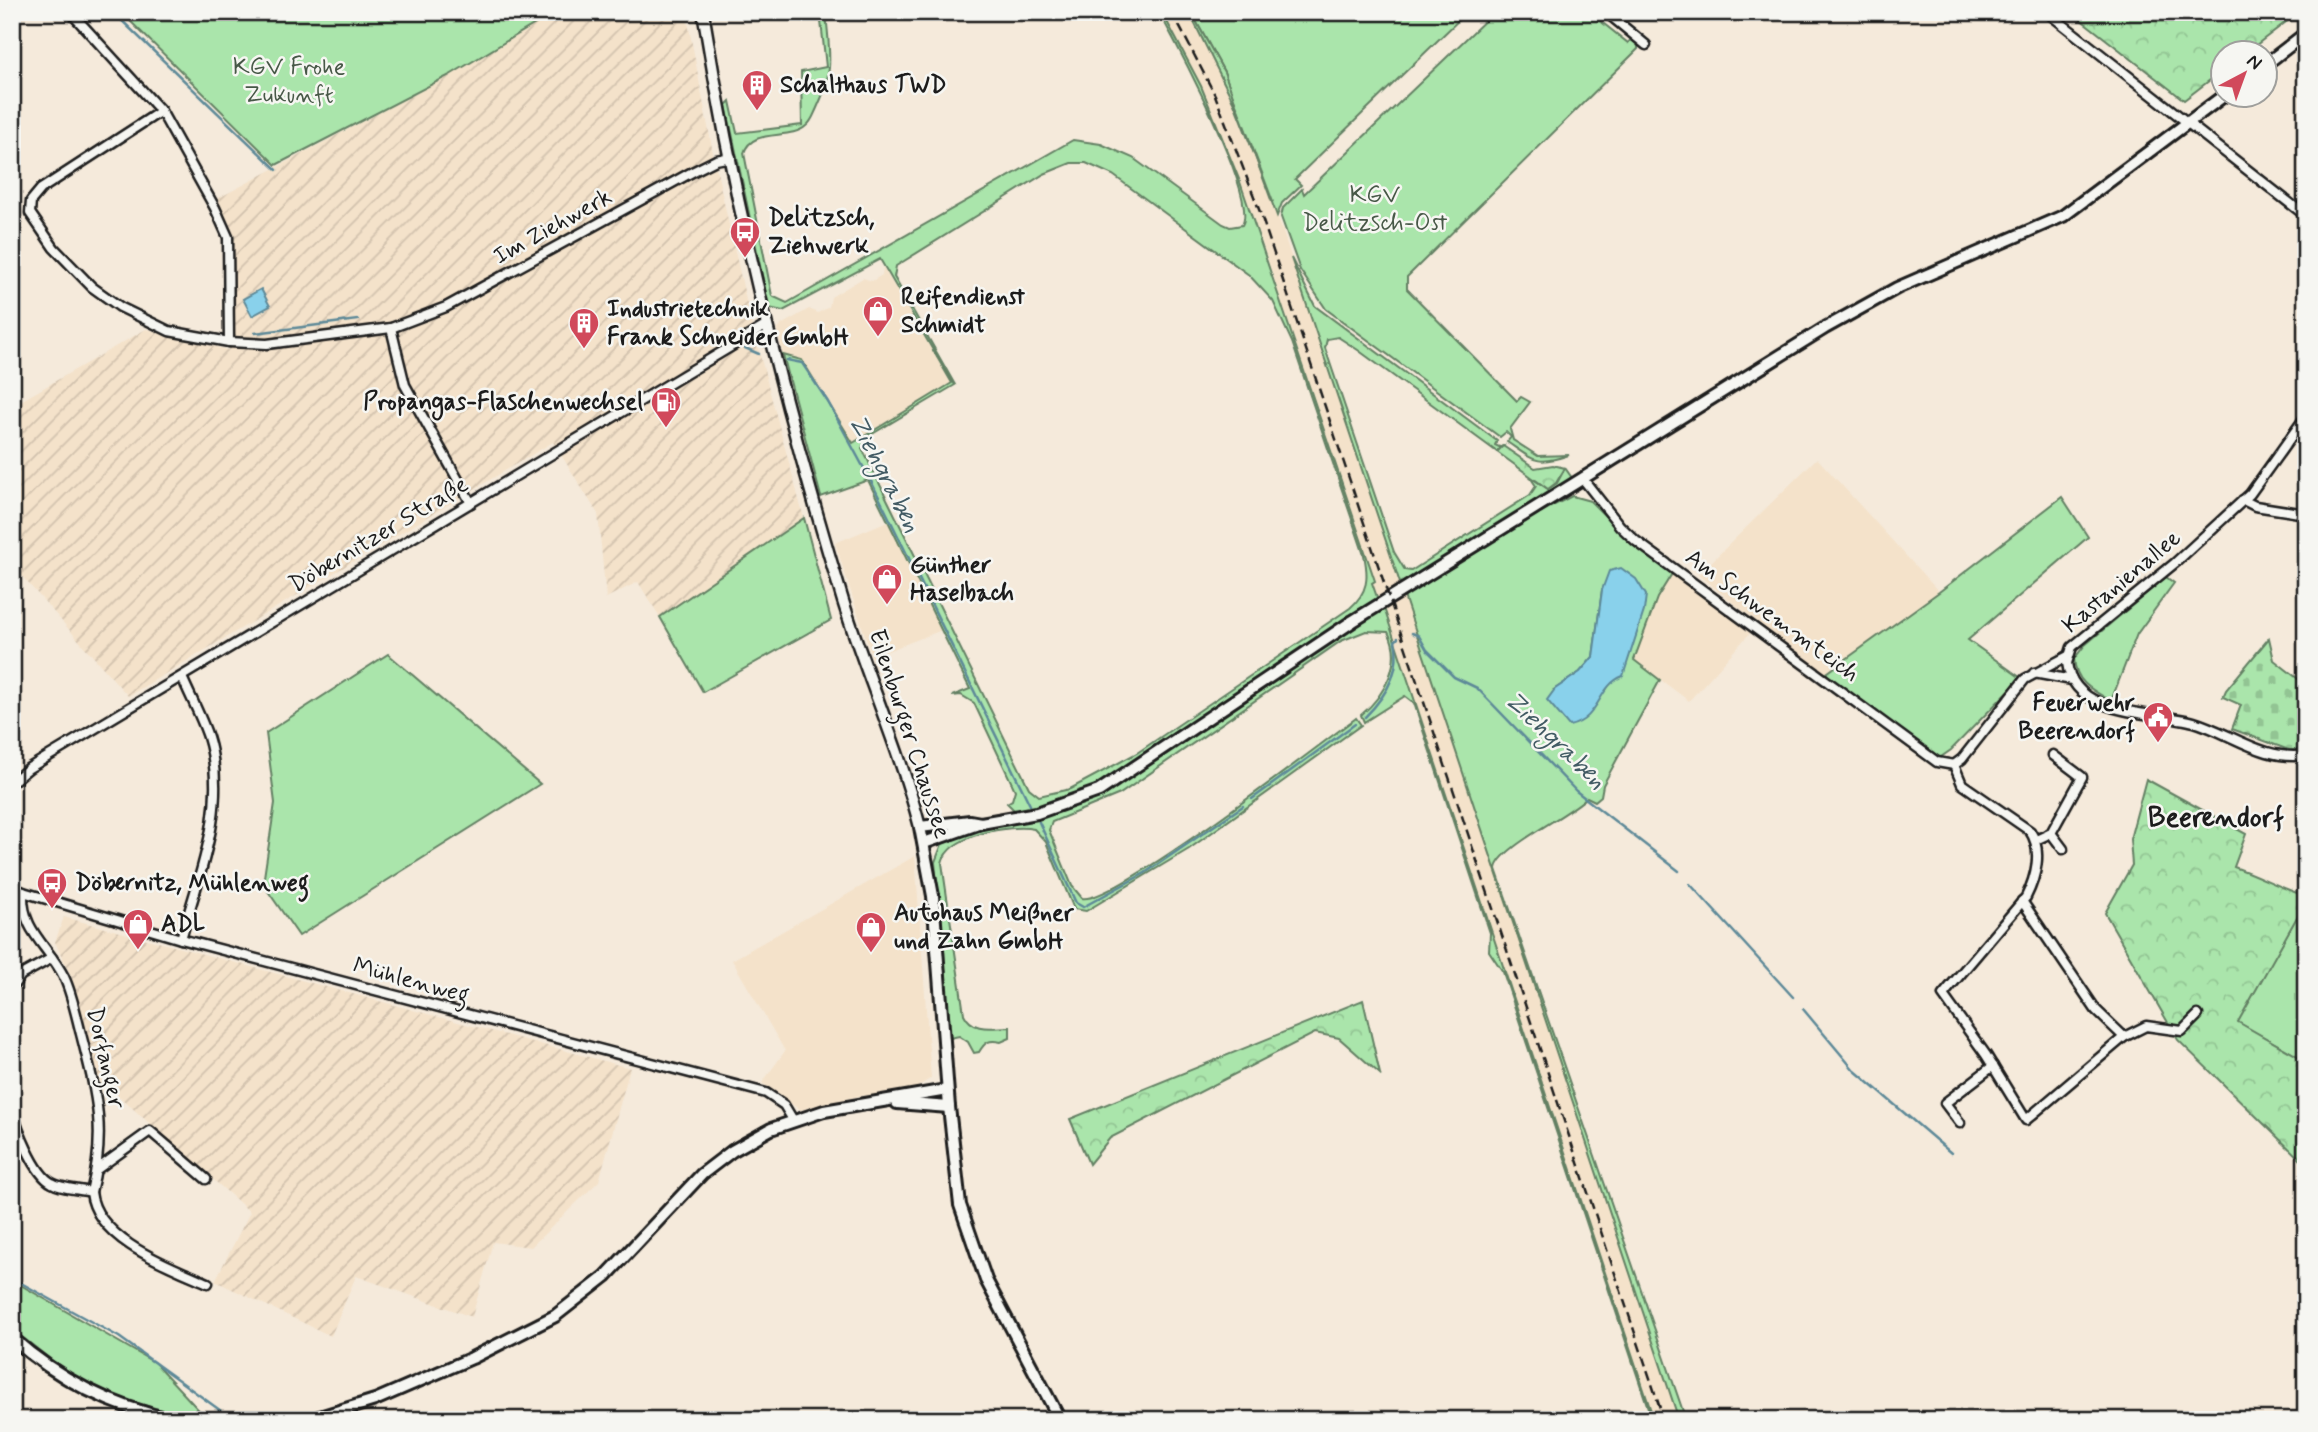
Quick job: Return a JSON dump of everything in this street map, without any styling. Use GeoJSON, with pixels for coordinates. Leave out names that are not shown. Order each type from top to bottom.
{"type":"FeatureCollection","features":[{"type":"Feature","properties":{"kind":"main road"},"geometry":{"type":"LineString","coordinates":[[2280,53],[2306,33]]}},
{"type":"Feature","properties":{"kind":"main road"},"geometry":{"type":"LineString","coordinates":[[924,843],[981,823],[1050,810],[1083,799],[1120,780],[1342,628],[1863,306],[2063,216],[2210,107]]}},
{"type":"Feature","properties":{"kind":"main road"},"geometry":{"type":"LineString","coordinates":[[920,827],[970,821],[981,823]]}},
{"type":"Feature","properties":{"kind":"main road","name":"Eilenburger Chaussee"},"geometry":{"type":"LineString","coordinates":[[920,827],[934,903],[947,1090],[960,1205],[986,1280],[1041,1377],[1060,1420]]}},
{"type":"Feature","properties":{"kind":"main road"},"geometry":{"type":"LineString","coordinates":[[310,1420],[375,1400],[494,1348],[555,1316],[606,1276],[702,1174],[749,1141],[793,1120],[841,1108],[891,1102],[947,1090]]}},
{"type":"Feature","properties":{"kind":"main road"},"geometry":{"type":"LineString","coordinates":[[891,1102],[949,1107]]}},
{"type":"Feature","properties":{"kind":"main road"},"geometry":{"type":"LineString","coordinates":[[12,1338],[45,1364],[99,1395],[132,1409],[173,1420]]}},
{"type":"Feature","properties":{"kind":"street","name":"Eilenburger Chaussee"},"geometry":{"type":"LineString","coordinates":[[703,12],[731,157],[790,419],[843,601],[920,827]]}},
{"type":"Feature","properties":{"kind":"street"},"geometry":{"type":"LineString","coordinates":[[1606,12],[1646,45]]}},
{"type":"Feature","properties":{"kind":"street"},"geometry":{"type":"LineString","coordinates":[[2047,12],[2306,216]]}},
{"type":"Feature","properties":{"kind":"street"},"geometry":{"type":"LineString","coordinates":[[75,17],[161,111],[215,208],[228,237],[229,342]]}},
{"type":"Feature","properties":{"kind":"street","name":"Im Ziehwerk"},"geometry":{"type":"LineString","coordinates":[[161,111],[41,189],[31,201],[30,213],[54,248],[92,287],[120,307],[169,331],[229,342],[267,344],[391,328],[446,307],[694,171],[716,160],[731,157]]}},
{"type":"Feature","properties":{"kind":"street","name":"Döbernitzer Straße"},"geometry":{"type":"LineString","coordinates":[[12,782],[29,768],[767,325]]}},
{"type":"Feature","properties":{"kind":"street"},"geometry":{"type":"LineString","coordinates":[[391,328],[405,385],[471,503]]}},
{"type":"Feature","properties":{"kind":"street","name":"Kastanienallee"},"geometry":{"type":"LineString","coordinates":[[1954,765],[1962,759],[2025,679],[2068,656],[2072,647],[2142,591],[2243,500],[2263,478],[2306,416]]}},
{"type":"Feature","properties":{"kind":"street","name":"Am Schwemmteich"},"geometry":{"type":"LineString","coordinates":[[1583,479],[1620,526],[1636,541],[1937,762],[1954,765]]}},
{"type":"Feature","properties":{"kind":"street"},"geometry":{"type":"LineString","coordinates":[[2243,500],[2255,506],[2306,513]]}},
{"type":"Feature","properties":{"kind":"street"},"geometry":{"type":"LineString","coordinates":[[2068,656],[2068,670],[2072,680],[2092,697],[2112,707],[2192,721],[2271,753],[2306,755]]}},
{"type":"Feature","properties":{"kind":"street"},"geometry":{"type":"LineString","coordinates":[[2034,673],[2072,680]]}},
{"type":"Feature","properties":{"kind":"street"},"geometry":{"type":"LineString","coordinates":[[181,939],[209,841],[215,782],[208,738],[182,677]]}},
{"type":"Feature","properties":{"kind":"street"},"geometry":{"type":"LineString","coordinates":[[2036,840],[2051,833],[2082,777],[2053,755]]}},
{"type":"Feature","properties":{"kind":"street"},"geometry":{"type":"LineString","coordinates":[[1954,765],[1962,784],[2030,831],[2036,840],[2034,882],[2022,901],[1943,995],[1993,1066],[2025,1120],[2124,1037],[2146,1026],[2182,1031],[2198,1015]]}},
{"type":"Feature","properties":{"kind":"street"},"geometry":{"type":"LineString","coordinates":[[2051,833],[2063,849]]}},
{"type":"Feature","properties":{"kind":"street","name":"Mühlenweg"},"geometry":{"type":"LineString","coordinates":[[12,887],[181,939],[766,1093],[784,1105],[793,1120]]}},
{"type":"Feature","properties":{"kind":"street","name":"Dorfanger"},"geometry":{"type":"LineString","coordinates":[[23,892],[24,917],[52,958],[71,994],[100,1110],[96,1170],[90,1192]]}},
{"type":"Feature","properties":{"kind":"street"},"geometry":{"type":"LineString","coordinates":[[2022,901],[2096,1010],[2124,1037]]}},
{"type":"Feature","properties":{"kind":"street"},"geometry":{"type":"LineString","coordinates":[[12,987],[21,975],[52,958]]}},
{"type":"Feature","properties":{"kind":"street"},"geometry":{"type":"LineString","coordinates":[[1960,1123],[1945,1103],[1993,1066]]}},
{"type":"Feature","properties":{"kind":"street"},"geometry":{"type":"LineString","coordinates":[[12,1110],[31,1156],[51,1183],[90,1192],[92,1205],[97,1212],[127,1242],[150,1258],[208,1283]]}},
{"type":"Feature","properties":{"kind":"street","name":"Dorfanger"},"geometry":{"type":"LineString","coordinates":[[96,1170],[150,1131],[206,1179]]}},
{"type":"Feature","properties":{"kind":"shaded area"},"geometry":{"type":"Polygon","coordinates":[[[555,12],[686,12],[714,158],[751,322],[804,518],[660,617],[638,582],[606,598],[598,514],[553,442],[128,696],[12,565],[12,406],[146,329],[228,350],[231,331],[232,236],[213,201],[450,75],[555,12]]]}},
{"type":"Feature","properties":{"kind":"shaded area"},"geometry":{"type":"Polygon","coordinates":[[[1162,12],[1190,14],[1234,103],[1273,202],[1679,1420],[1654,1420],[1381,599],[1378,600],[1372,582],[1374,581],[1262,243],[1221,133],[1162,12]]]}},
{"type":"Feature","properties":{"kind":"shaded area"},"geometry":{"type":"Polygon","coordinates":[[[883,267],[952,384],[853,443],[803,360],[783,355],[777,331],[781,325],[809,309],[818,313],[829,307],[831,297],[863,278],[872,281],[882,275],[883,267]]]}},
{"type":"Feature","properties":{"kind":"shaded area"},"geometry":{"type":"Polygon","coordinates":[[[1817,458],[1939,592],[1824,675],[1698,575],[1817,458]]]}},
{"type":"Feature","properties":{"kind":"shaded area"},"geometry":{"type":"Polygon","coordinates":[[[888,521],[942,630],[872,657],[835,543],[888,521]]]}},
{"type":"Feature","properties":{"kind":"shaded area"},"geometry":{"type":"Polygon","coordinates":[[[1673,572],[1750,633],[1689,701],[1634,660],[1657,598],[1673,572]]]}},
{"type":"Feature","properties":{"kind":"shaded area"},"geometry":{"type":"Polygon","coordinates":[[[915,856],[931,1078],[910,1092],[859,1096],[800,1110],[762,1083],[785,1051],[732,960],[915,856]]]}},
{"type":"Feature","properties":{"kind":"shaded area"},"geometry":{"type":"Polygon","coordinates":[[[64,917],[630,1068],[599,1181],[531,1247],[493,1242],[472,1317],[356,1276],[331,1336],[215,1281],[250,1212],[97,1077],[72,978],[55,942],[64,917]]]}},
{"type":"Feature","properties":{"kind":"green space","name":"KGV Frohe Zukunft"},"geometry":{"type":"Polygon","coordinates":[[[121,12],[555,12],[450,75],[276,165],[121,12]]]}},
{"type":"Feature","properties":{"kind":"green space"},"geometry":{"type":"Polygon","coordinates":[[[820,12],[826,12],[829,71],[813,118],[799,130],[755,140],[748,145],[744,153],[772,296],[787,303],[1073,140],[1101,144],[1133,158],[1223,224],[1230,227],[1242,225],[1244,209],[1228,154],[1159,12],[1162,12],[1201,86],[1239,179],[1375,581],[1372,583],[1378,600],[1091,790],[1055,804],[1016,812],[1007,803],[1012,800],[1015,790],[974,703],[961,695],[952,696],[970,689],[868,480],[821,497],[783,355],[802,360],[853,443],[952,383],[880,259],[783,311],[769,308],[726,105],[730,101],[737,133],[802,125],[801,72],[826,67],[820,12]],[[1071,163],[1044,174],[896,266],[894,277],[955,385],[869,436],[862,448],[1029,788],[1039,796],[1070,789],[1137,753],[1350,608],[1364,590],[1367,578],[1364,555],[1292,342],[1273,301],[1249,275],[1113,175],[1086,163],[1071,163]]]}},
{"type":"Feature","properties":{"kind":"green space"},"geometry":{"type":"Polygon","coordinates":[[[1189,12],[1224,72],[1273,202],[1234,103],[1189,12]]]}},
{"type":"Feature","properties":{"kind":"green space","name":"KGV Delitzsch-Ost"},"geometry":{"type":"Polygon","coordinates":[[[1191,12],[1467,12],[1295,179],[1301,185],[1282,203],[1277,216],[1224,72],[1191,12]]]}},
{"type":"Feature","properties":{"kind":"green space","name":"KGV Delitzsch-Ost"},"geometry":{"type":"Polygon","coordinates":[[[1494,12],[1589,12],[1628,43],[1633,37],[1638,41],[1638,49],[1407,277],[1407,289],[1517,401],[1521,397],[1530,402],[1510,429],[1513,440],[1538,456],[1569,455],[1542,461],[1524,454],[1507,442],[1511,437],[1506,432],[1500,437],[1326,309],[1300,270],[1281,217],[1283,208],[1302,189],[1304,194],[1494,12]]]}},
{"type":"Feature","properties":{"kind":"green space"},"geometry":{"type":"Polygon","coordinates":[[[2071,12],[2299,12],[2265,38],[2210,38],[2210,80],[2184,100],[2071,12]]]}},
{"type":"Feature","properties":{"kind":"green space"},"geometry":{"type":"Polygon","coordinates":[[[1291,258],[1315,306],[1497,441],[1495,445],[1503,446],[1497,452],[1358,350],[1338,337],[1327,339],[1325,348],[1394,552],[1405,570],[1411,571],[1530,495],[1536,486],[1530,477],[1548,489],[1557,483],[1565,468],[1572,478],[1401,586],[1291,258]]]}},
{"type":"Feature","properties":{"kind":"green space"},"geometry":{"type":"Polygon","coordinates":[[[1503,446],[1535,468],[1553,465],[1565,468],[1556,483],[1548,489],[1497,452],[1503,446]]]}},
{"type":"Feature","properties":{"kind":"green space"},"geometry":{"type":"Polygon","coordinates":[[[1572,496],[1590,501],[1634,545],[1673,572],[1657,598],[1634,660],[1660,680],[1603,785],[1601,796],[1595,801],[1587,797],[1521,842],[1509,851],[1496,869],[1686,1420],[1679,1420],[1404,596],[1525,520],[1572,496]],[[1602,590],[1593,657],[1580,672],[1555,689],[1606,690],[1612,680],[1602,590]]]}},
{"type":"Feature","properties":{"kind":"green space"},"geometry":{"type":"Polygon","coordinates":[[[2062,497],[2088,537],[1968,640],[2021,678],[1951,750],[1938,759],[1824,675],[1939,592],[2062,497]]]}},
{"type":"Feature","properties":{"kind":"green space"},"geometry":{"type":"Polygon","coordinates":[[[804,518],[831,620],[703,692],[660,617],[804,518]]]}},
{"type":"Feature","properties":{"kind":"green space"},"geometry":{"type":"Polygon","coordinates":[[[2166,577],[2174,583],[2137,634],[2111,701],[2082,680],[2074,659],[2085,645],[2166,577]]]}},
{"type":"Feature","properties":{"kind":"green space"},"geometry":{"type":"Polygon","coordinates":[[[1384,608],[1654,1420],[1503,972],[1489,951],[1490,933],[1414,703],[1405,696],[1364,722],[1361,715],[1384,688],[1393,666],[1394,655],[1388,632],[1366,631],[1341,641],[1120,794],[1052,822],[1049,830],[1072,886],[1082,898],[1101,894],[1172,852],[1356,718],[1361,725],[1189,849],[1086,911],[1074,909],[1046,842],[1034,829],[1010,828],[981,834],[956,845],[947,853],[942,863],[964,1014],[978,1026],[1010,1027],[1010,1038],[1001,1042],[988,1042],[979,1052],[974,1053],[968,1042],[959,1036],[950,1038],[935,862],[942,844],[974,831],[1062,811],[1110,791],[1384,608]]]}},
{"type":"Feature","properties":{"kind":"green space"},"geometry":{"type":"Polygon","coordinates":[[[2269,638],[2274,660],[2306,685],[2306,750],[2289,750],[2232,729],[2241,705],[2223,697],[2269,638]]]}},
{"type":"Feature","properties":{"kind":"green space"},"geometry":{"type":"Polygon","coordinates":[[[388,654],[540,784],[299,936],[263,884],[275,803],[266,733],[388,654]]]}},
{"type":"Feature","properties":{"kind":"green space"},"geometry":{"type":"Polygon","coordinates":[[[2146,779],[2246,834],[2234,867],[2306,896],[2306,901],[2238,1022],[2306,1061],[2306,1165],[2178,1040],[2105,913],[2132,865],[2130,839],[2146,779]]]}},
{"type":"Feature","properties":{"kind":"green space"},"geometry":{"type":"Polygon","coordinates":[[[2303,906],[2306,908],[2306,1061],[2237,1022],[2303,906]]]}},
{"type":"Feature","properties":{"kind":"green space"},"geometry":{"type":"Polygon","coordinates":[[[1363,1000],[1380,1074],[1339,1038],[1315,1033],[1110,1138],[1089,1164],[1070,1119],[1363,1000]]]}},
{"type":"Feature","properties":{"kind":"green space"},"geometry":{"type":"Polygon","coordinates":[[[12,1280],[155,1363],[208,1420],[124,1399],[86,1383],[64,1369],[12,1329],[12,1280]]]}},
{"type":"Feature","properties":{"kind":"water"},"geometry":{"type":"Polygon","coordinates":[[[261,289],[270,306],[252,316],[243,299],[261,289]]]}},
{"type":"Feature","properties":{"kind":"water"},"geometry":{"type":"Polygon","coordinates":[[[1621,568],[1636,579],[1646,595],[1644,611],[1623,676],[1608,687],[1587,717],[1569,726],[1547,700],[1555,689],[1580,672],[1593,657],[1602,590],[1609,571],[1621,568]]]}},
{"type":"Feature","properties":{"kind":"waterway","name":"Ziehgraben"},"geometry":{"type":"LineString","coordinates":[[113,12],[277,170]]}},
{"type":"Feature","properties":{"kind":"waterway"},"geometry":{"type":"LineString","coordinates":[[255,333],[358,320]]}},
{"type":"Feature","properties":{"kind":"waterway","name":"Ziehgraben"},"geometry":{"type":"LineString","coordinates":[[745,348],[759,354]]}},
{"type":"Feature","properties":{"kind":"waterway","name":"Ziehgraben"},"geometry":{"type":"LineString","coordinates":[[787,360],[802,363],[828,402],[872,483],[1030,805]]}},
{"type":"Feature","properties":{"kind":"waterway","name":"Ziehgraben"},"geometry":{"type":"LineString","coordinates":[[1412,633],[1419,636],[1427,650],[1454,677],[1477,688],[1576,791],[1679,871]]}},
{"type":"Feature","properties":{"kind":"waterway","name":"Ziehgraben"},"geometry":{"type":"LineString","coordinates":[[1365,717],[1386,692],[1394,673],[1397,652],[1395,641],[1398,638]]}},
{"type":"Feature","properties":{"kind":"waterway","name":"Ziehgraben"},"geometry":{"type":"LineString","coordinates":[[1252,799],[1355,724]]}},
{"type":"Feature","properties":{"kind":"waterway","name":"Ziehgraben"},"geometry":{"type":"LineString","coordinates":[[1039,822],[1076,903],[1083,907],[1145,873],[1243,806]]}},
{"type":"Feature","properties":{"kind":"waterway","name":"Ziehgraben"},"geometry":{"type":"LineString","coordinates":[[1690,884],[1793,997]]}},
{"type":"Feature","properties":{"kind":"waterway","name":"Ziehgraben"},"geometry":{"type":"LineString","coordinates":[[1803,1009],[1854,1070],[1951,1153]]}},
{"type":"Feature","properties":{"kind":"waterway"},"geometry":{"type":"LineString","coordinates":[[12,1278],[119,1337],[228,1416]]}},
{"type":"Feature","properties":{"kind":"railway"},"geometry":{"type":"LineString","coordinates":[[1172,12],[1215,95],[1260,212],[1664,1420]]}},
{"type":"Feature","properties":{"kind":"place","name":"Schalthaus TWD"},"geometry":{"type":"Point","coordinates":[757,112]}},
{"type":"Feature","properties":{"kind":"place","name":"Delitzsch, Ziehwerk"},"geometry":{"type":"Point","coordinates":[745,259]}},
{"type":"Feature","properties":{"kind":"place","name":"Reifendienst Schmidt"},"geometry":{"type":"Point","coordinates":[878,338]}},
{"type":"Feature","properties":{"kind":"place","name":"Industrietechnik Frank Schneider GmbH"},"geometry":{"type":"Point","coordinates":[584,350]}},
{"type":"Feature","properties":{"kind":"place","name":"Propangas-Flaschenwechsel"},"geometry":{"type":"Point","coordinates":[666,429]}},
{"type":"Feature","properties":{"kind":"place","name":"Günther Haselbach"},"geometry":{"type":"Point","coordinates":[887,606]}},
{"type":"Feature","properties":{"kind":"place","name":"Feuerwehr Beerendorf"},"geometry":{"type":"Point","coordinates":[2158,744]}},
{"type":"Feature","properties":{"kind":"place","name":"Döbernitz, Mühlenweg"},"geometry":{"type":"Point","coordinates":[52,910]}},
{"type":"Feature","properties":{"kind":"place","name":"ADL"},"geometry":{"type":"Point","coordinates":[138,951]}},
{"type":"Feature","properties":{"kind":"place","name":"Autohaus Meißner und Zahn GmbH"},"geometry":{"type":"Point","coordinates":[871,954]}},
{"type":"Feature","properties":{"kind":"district","name":"Beerendorf"},"geometry":{"type":"Point","coordinates":[2216,818]}}]}
